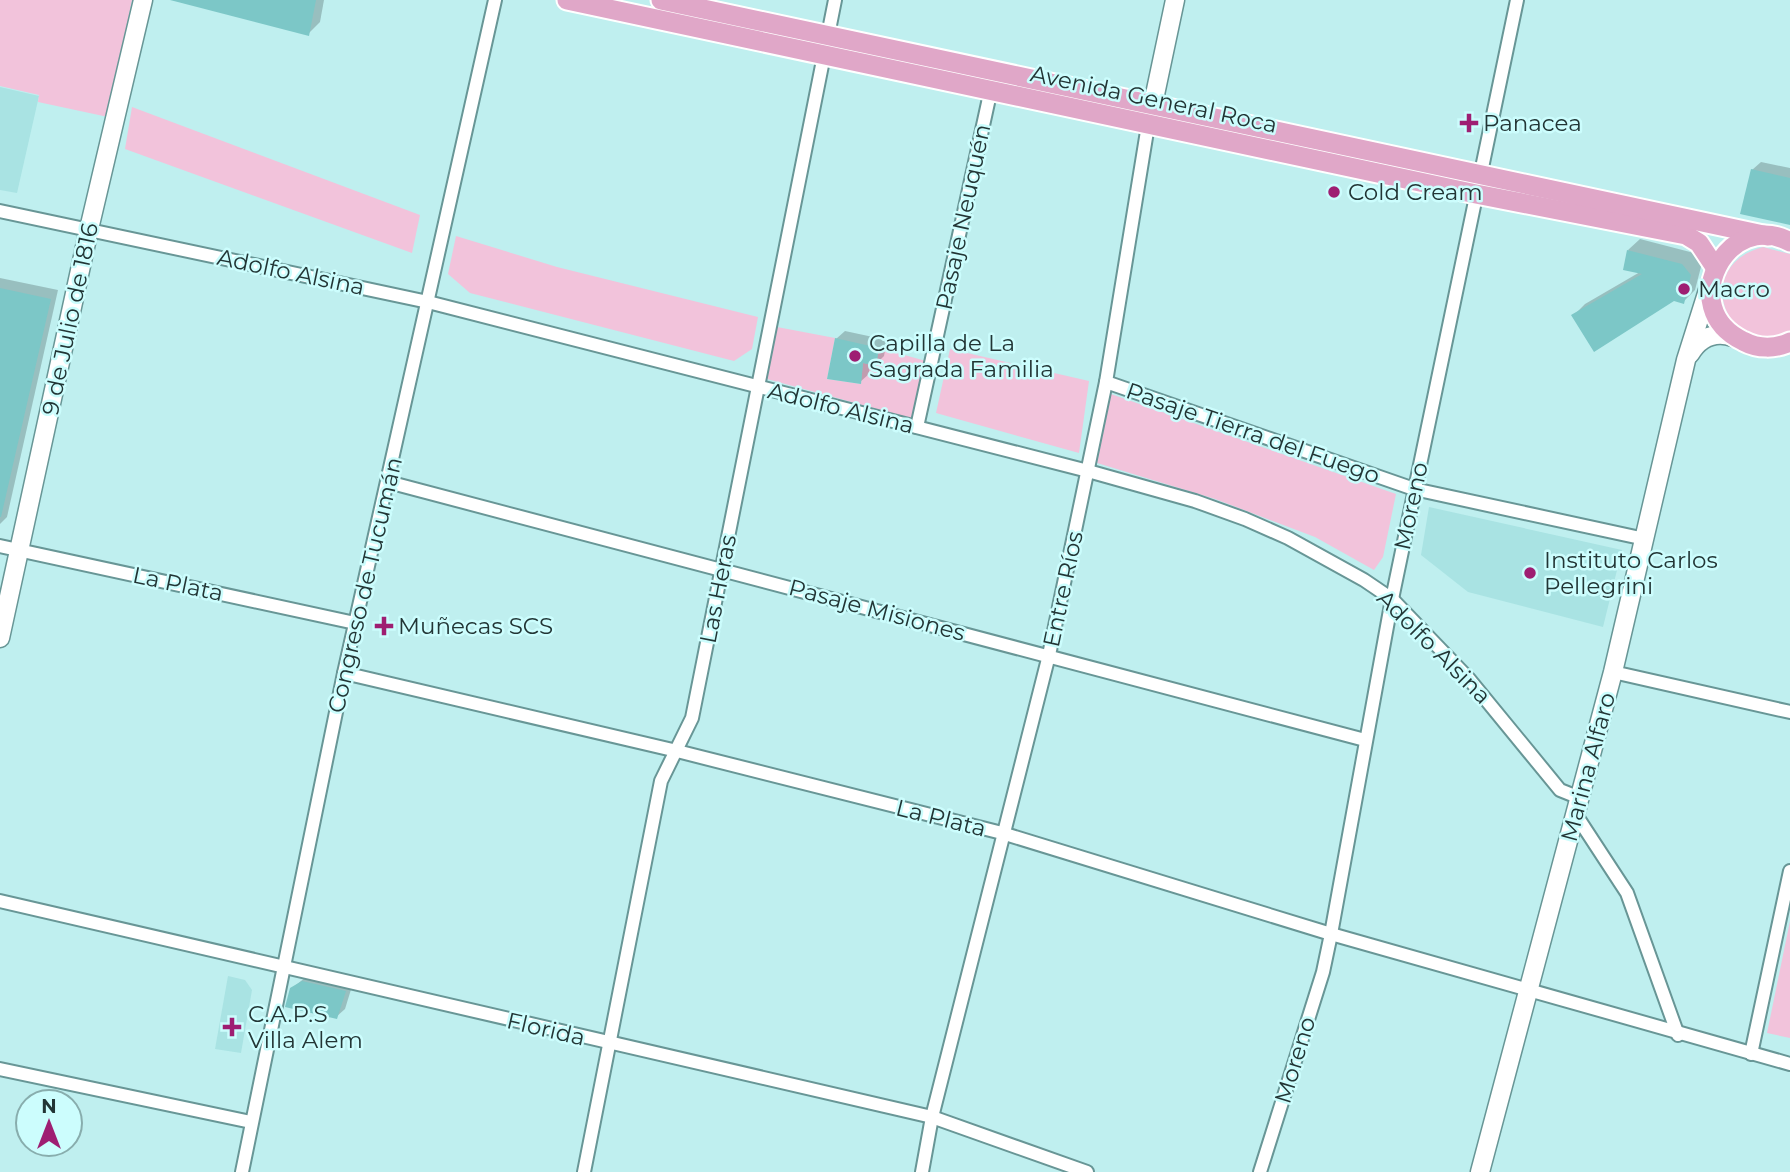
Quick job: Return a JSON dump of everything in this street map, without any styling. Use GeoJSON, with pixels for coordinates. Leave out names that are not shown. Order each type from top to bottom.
{"type":"FeatureCollection","features":[{"type":"Feature","properties":{"kind":"main road","name":"9 de Julio de 1816"},"geometry":{"type":"LineString","coordinates":[[0,638],[89,229],[143,0]]}},
{"type":"Feature","properties":{"kind":"main road","name":"Avenida General Roca"},"geometry":{"type":"LineString","coordinates":[[567,0],[825,44],[1478,185],[1686,235],[1699,243],[1713,274]]}},
{"type":"Feature","properties":{"kind":"main road","name":"Avenida General Roca"},"geometry":{"type":"LineString","coordinates":[[661,0],[990,89],[1151,113]]}},
{"type":"Feature","properties":{"kind":"main road","name":"Entre Ríos"},"geometry":{"type":"LineString","coordinates":[[1151,113],[1175,0]]}},
{"type":"Feature","properties":{"kind":"main road","name":"Avenida General Roca"},"geometry":{"type":"LineString","coordinates":[[1478,185],[1783,238]]}},
{"type":"Feature","properties":{"kind":"main road"},"geometry":{"type":"LineString","coordinates":[[1733,337],[1714,312],[1713,274],[1737,244],[1783,238]]}},
{"type":"Feature","properties":{"kind":"main road","name":"Marina Alfaro"},"geometry":{"type":"LineString","coordinates":[[1480,1172],[1613,672],[1686,360],[1713,274]]}},
{"type":"Feature","properties":{"kind":"main road"},"geometry":{"type":"LineString","coordinates":[[1686,360],[1704,339],[1714,334],[1733,337],[1751,345],[1790,355]]}},
{"type":"Feature","properties":{"kind":"main road"},"geometry":{"type":"LineString","coordinates":[[1768,348],[1790,342]]}},
{"type":"Feature","properties":{"kind":"street","name":"Congreso de Tucumán"},"geometry":{"type":"LineString","coordinates":[[242,1172],[344,673],[495,0]]}},
{"type":"Feature","properties":{"kind":"street","name":"Las Heras"},"geometry":{"type":"LineString","coordinates":[[584,1172],[661,781],[692,718],[835,0]]}},
{"type":"Feature","properties":{"kind":"street","name":"Moreno"},"geometry":{"type":"LineString","coordinates":[[1260,1172],[1331,934],[1392,599],[1517,0]]}},
{"type":"Feature","properties":{"kind":"street","name":"Pasaje Neuquén"},"geometry":{"type":"LineString","coordinates":[[917,427],[990,89]]}},
{"type":"Feature","properties":{"kind":"street","name":"Entre Ríos"},"geometry":{"type":"LineString","coordinates":[[922,1172],[932,1117],[1049,655],[1106,382],[1151,113]]}},
{"type":"Feature","properties":{"kind":"street","name":"Adolfo Alsina"},"geometry":{"type":"LineString","coordinates":[[0,211],[428,302],[1088,471],[1195,501],[1245,519],[1338,564],[1392,599],[1497,710],[1560,790],[1578,806]]}},
{"type":"Feature","properties":{"kind":"street","name":"Pasaje Tierra del Fuego"},"geometry":{"type":"LineString","coordinates":[[1106,382],[1414,489],[1645,539]]}},
{"type":"Feature","properties":{"kind":"street","name":"Pasaje Misiones"},"geometry":{"type":"LineString","coordinates":[[388,482],[1365,740]]}},
{"type":"Feature","properties":{"kind":"street","name":"La Plata"},"geometry":{"type":"LineString","coordinates":[[0,546],[355,623]]}},
{"type":"Feature","properties":{"kind":"street"},"geometry":{"type":"LineString","coordinates":[[1613,672],[1790,712]]}},
{"type":"Feature","properties":{"kind":"street","name":"La Plata"},"geometry":{"type":"LineString","coordinates":[[344,673],[677,751],[1002,833],[1331,934],[1678,1035],[1790,1064]]}},
{"type":"Feature","properties":{"kind":"street"},"geometry":{"type":"LineString","coordinates":[[1578,806],[1627,893],[1678,1035]]}},
{"type":"Feature","properties":{"kind":"street"},"geometry":{"type":"LineString","coordinates":[[1751,1054],[1790,871]]}},
{"type":"Feature","properties":{"kind":"street","name":"Florida"},"geometry":{"type":"LineString","coordinates":[[0,901],[932,1117],[1058,1167],[1087,1172]]}},
{"type":"Feature","properties":{"kind":"street"},"geometry":{"type":"LineString","coordinates":[[0,1069],[251,1122]]}},
{"type":"Feature","properties":{"kind":"shaded area"},"geometry":{"type":"Polygon","coordinates":[[[0,0],[132,0],[108,117],[38,102],[39,95],[0,86],[0,0]]]}},
{"type":"Feature","properties":{"kind":"shaded area"},"geometry":{"type":"Polygon","coordinates":[[[0,87],[39,96],[17,193],[0,190],[0,87]]]}},
{"type":"Feature","properties":{"kind":"shaded area"},"geometry":{"type":"Polygon","coordinates":[[[132,107],[420,215],[412,253],[125,149],[132,107]]]}},
{"type":"Feature","properties":{"kind":"shaded area"},"geometry":{"type":"Polygon","coordinates":[[[456,236],[557,267],[758,317],[752,349],[734,361],[470,293],[448,274],[456,236]]]}},
{"type":"Feature","properties":{"kind":"shaded area"},"geometry":{"type":"Polygon","coordinates":[[[1763,247],[1790,254],[1790,331],[1768,337],[1749,334],[1734,323],[1725,308],[1722,290],[1727,272],[1740,257],[1763,247]]]}},
{"type":"Feature","properties":{"kind":"shaded area"},"geometry":{"type":"Polygon","coordinates":[[[777,327],[835,338],[827,379],[861,384],[863,363],[876,366],[879,348],[926,361],[914,419],[767,379],[777,327]]]}},
{"type":"Feature","properties":{"kind":"shaded area"},"geometry":{"type":"Polygon","coordinates":[[[950,349],[1089,381],[1079,453],[936,413],[950,349]]]}},
{"type":"Feature","properties":{"kind":"shaded area"},"geometry":{"type":"Polygon","coordinates":[[[1111,394],[1396,494],[1383,557],[1374,570],[1315,537],[1215,499],[1097,463],[1111,394]]]}},
{"type":"Feature","properties":{"kind":"shaded area","name":"Instituto Carlos Pellegrini"},"geometry":{"type":"Polygon","coordinates":[[[1429,507],[1622,550],[1603,627],[1468,592],[1421,555],[1429,507]]]}},
{"type":"Feature","properties":{"kind":"shaded area"},"geometry":{"type":"Polygon","coordinates":[[[1790,921],[1790,1038],[1767,1033],[1790,921]]]}},
{"type":"Feature","properties":{"kind":"shaded area","name":"C.A.P.S Villa Alem"},"geometry":{"type":"Polygon","coordinates":[[[228,976],[245,980],[252,990],[241,1053],[215,1049],[228,976]]]}},
{"type":"Feature","properties":{"kind":"building"},"geometry":{"type":"Polygon","coordinates":[[[170,0],[316,0],[309,36],[170,0]]]}},
{"type":"Feature","properties":{"kind":"building"},"geometry":{"type":"Polygon","coordinates":[[[1751,169],[1790,178],[1790,225],[1740,214],[1751,169]]]}},
{"type":"Feature","properties":{"kind":"building"},"geometry":{"type":"Polygon","coordinates":[[[1627,250],[1682,264],[1691,275],[1684,304],[1674,301],[1594,352],[1571,315],[1642,274],[1623,270],[1627,250]]]}},
{"type":"Feature","properties":{"kind":"building"},"geometry":{"type":"Polygon","coordinates":[[[0,288],[51,299],[1,517],[0,517],[0,288]]]}},
{"type":"Feature","properties":{"kind":"building","name":"Capilla de La Sagrada Familia"},"geometry":{"type":"Polygon","coordinates":[[[835,338],[879,348],[876,366],[863,363],[861,384],[827,379],[835,338]]]}},
{"type":"Feature","properties":{"kind":"building"},"geometry":{"type":"Polygon","coordinates":[[[302,981],[346,991],[337,1019],[285,1007],[290,988],[302,981]]]}},
{"type":"Feature","properties":{"kind":"place","name":"Panacea"},"geometry":{"type":"Point","coordinates":[1469,123]}},
{"type":"Feature","properties":{"kind":"place","name":"Cold Cream"},"geometry":{"type":"Point","coordinates":[1334,192]}},
{"type":"Feature","properties":{"kind":"place","name":"Macro"},"geometry":{"type":"Point","coordinates":[1684,289]}},
{"type":"Feature","properties":{"kind":"place","name":"Capilla de La Sagrada Familia"},"geometry":{"type":"Point","coordinates":[855,356]}},
{"type":"Feature","properties":{"kind":"place","name":"Instituto Carlos Pellegrini"},"geometry":{"type":"Point","coordinates":[1530,573]}},
{"type":"Feature","properties":{"kind":"place","name":"Muñecas SCS"},"geometry":{"type":"Point","coordinates":[384,626]}},
{"type":"Feature","properties":{"kind":"place","name":"C.A.P.S Villa Alem"},"geometry":{"type":"Point","coordinates":[232,1027]}}]}
